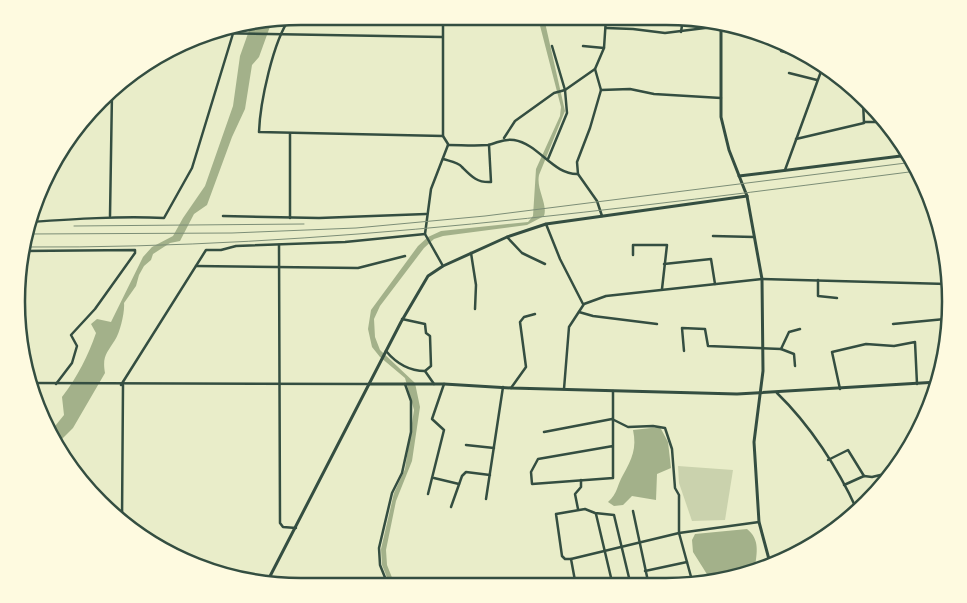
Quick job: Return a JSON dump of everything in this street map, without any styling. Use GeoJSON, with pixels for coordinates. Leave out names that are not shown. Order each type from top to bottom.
{"type":"FeatureCollection","features":[{"type":"Feature","properties":{"kind":"main road"},"geometry":{"type":"LineString","coordinates":[[721,30],[723,130],[747,196],[762,279],[762,392],[754,429],[759,522],[769,558]]}},
{"type":"Feature","properties":{"kind":"main road"},"geometry":{"type":"LineString","coordinates":[[739,176],[900,156]]}},
{"type":"Feature","properties":{"kind":"main road"},"geometry":{"type":"LineString","coordinates":[[270,576],[402,319],[422,283],[428,276],[443,266],[471,253],[546,224],[747,196]]}},
{"type":"Feature","properties":{"kind":"main road"},"geometry":{"type":"LineString","coordinates":[[369,384],[444,384],[511,388],[737,394],[930,383]]}},
{"type":"Feature","properties":{"kind":"street"},"geometry":{"type":"LineString","coordinates":[[443,25],[443,136],[448,145],[431,189],[426,214],[425,234],[443,266]]}},
{"type":"Feature","properties":{"kind":"street"},"geometry":{"type":"LineString","coordinates":[[286,26],[280,36],[258,116],[259,132],[443,136]]}},
{"type":"Feature","properties":{"kind":"street"},"geometry":{"type":"LineString","coordinates":[[680,32],[681,26]]}},
{"type":"Feature","properties":{"kind":"street"},"geometry":{"type":"LineString","coordinates":[[448,145],[489,145],[504,138],[514,121],[554,93],[565,90],[595,69],[604,48],[606,28],[640,29],[665,33],[706,28]]}},
{"type":"Feature","properties":{"kind":"street"},"geometry":{"type":"LineString","coordinates":[[37,222],[89,220],[110,216],[164,218],[192,168],[233,34],[442,37]]}},
{"type":"Feature","properties":{"kind":"street"},"geometry":{"type":"LineString","coordinates":[[548,159],[567,113],[565,90],[552,46]]}},
{"type":"Feature","properties":{"kind":"street"},"geometry":{"type":"LineString","coordinates":[[583,46],[604,48]]}},
{"type":"Feature","properties":{"kind":"street"},"geometry":{"type":"LineString","coordinates":[[595,69],[600,90],[590,128],[577,162],[578,174],[597,201],[602,216]]}},
{"type":"Feature","properties":{"kind":"street"},"geometry":{"type":"LineString","coordinates":[[789,73],[817,80]]}},
{"type":"Feature","properties":{"kind":"street"},"geometry":{"type":"LineString","coordinates":[[785,171],[820,73]]}},
{"type":"Feature","properties":{"kind":"street"},"geometry":{"type":"LineString","coordinates":[[600,90],[630,88],[654,94],[721,98]]}},
{"type":"Feature","properties":{"kind":"street"},"geometry":{"type":"LineString","coordinates":[[110,216],[112,101]]}},
{"type":"Feature","properties":{"kind":"street"},"geometry":{"type":"LineString","coordinates":[[863,109],[864,122]]}},
{"type":"Feature","properties":{"kind":"street"},"geometry":{"type":"LineString","coordinates":[[796,139],[864,122],[876,122]]}},
{"type":"Feature","properties":{"kind":"street"},"geometry":{"type":"LineString","coordinates":[[290,134],[290,218]]}},
{"type":"Feature","properties":{"kind":"street"},"geometry":{"type":"LineString","coordinates":[[504,138],[530,145],[564,173],[578,174]]}},
{"type":"Feature","properties":{"kind":"street"},"geometry":{"type":"LineString","coordinates":[[443,159],[462,165],[473,178],[482,182],[491,182],[489,145]]}},
{"type":"Feature","properties":{"kind":"street"},"geometry":{"type":"LineString","coordinates":[[223,216],[290,218],[426,214]]}},
{"type":"Feature","properties":{"kind":"street"},"geometry":{"type":"LineString","coordinates":[[546,224],[560,259],[584,304]]}},
{"type":"Feature","properties":{"kind":"street"},"geometry":{"type":"LineString","coordinates":[[122,512],[121,385],[206,250],[222,250],[236,246],[280,245],[425,234]]}},
{"type":"Feature","properties":{"kind":"street"},"geometry":{"type":"LineString","coordinates":[[714,236],[754,237]]}},
{"type":"Feature","properties":{"kind":"street"},"geometry":{"type":"LineString","coordinates":[[507,238],[522,253],[545,264]]}},
{"type":"Feature","properties":{"kind":"street"},"geometry":{"type":"LineString","coordinates":[[280,245],[280,523],[283,527],[296,528]]}},
{"type":"Feature","properties":{"kind":"street"},"geometry":{"type":"LineString","coordinates":[[633,255],[633,245],[667,245],[662,290]]}},
{"type":"Feature","properties":{"kind":"street"},"geometry":{"type":"LineString","coordinates":[[29,251],[135,250],[135,253],[95,309],[71,335],[77,346],[72,363],[56,384]]}},
{"type":"Feature","properties":{"kind":"street"},"geometry":{"type":"LineString","coordinates":[[471,253],[476,285],[475,309]]}},
{"type":"Feature","properties":{"kind":"street"},"geometry":{"type":"LineString","coordinates":[[196,266],[358,268],[405,256]]}},
{"type":"Feature","properties":{"kind":"street"},"geometry":{"type":"LineString","coordinates":[[664,264],[711,259],[715,284]]}},
{"type":"Feature","properties":{"kind":"street"},"geometry":{"type":"LineString","coordinates":[[564,389],[569,327],[584,304],[606,296],[762,279],[941,284]]}},
{"type":"Feature","properties":{"kind":"street"},"geometry":{"type":"LineString","coordinates":[[818,280],[818,296],[837,298]]}},
{"type":"Feature","properties":{"kind":"street"},"geometry":{"type":"LineString","coordinates":[[579,312],[593,316],[657,324]]}},
{"type":"Feature","properties":{"kind":"street"},"geometry":{"type":"LineString","coordinates":[[511,388],[526,369],[520,322],[524,317],[534,314]]}},
{"type":"Feature","properties":{"kind":"street"},"geometry":{"type":"LineString","coordinates":[[402,319],[425,324],[426,333],[430,336],[431,366],[425,371]]}},
{"type":"Feature","properties":{"kind":"street"},"geometry":{"type":"LineString","coordinates":[[893,324],[941,319]]}},
{"type":"Feature","properties":{"kind":"street"},"geometry":{"type":"LineString","coordinates":[[684,351],[682,328],[705,329],[708,346],[763,350],[781,349],[794,354],[795,366]]}},
{"type":"Feature","properties":{"kind":"street"},"geometry":{"type":"LineString","coordinates":[[781,349],[789,332],[800,328]]}},
{"type":"Feature","properties":{"kind":"street"},"geometry":{"type":"LineString","coordinates":[[840,389],[832,352],[866,344],[894,346],[915,342],[917,384]]}},
{"type":"Feature","properties":{"kind":"street"},"geometry":{"type":"LineString","coordinates":[[386,352],[396,362],[425,371],[434,384]]}},
{"type":"Feature","properties":{"kind":"street"},"geometry":{"type":"LineString","coordinates":[[38,383],[121,385],[369,384]]}},
{"type":"Feature","properties":{"kind":"street"},"geometry":{"type":"LineString","coordinates":[[385,578],[380,565],[379,548],[392,493],[402,473],[413,415],[405,384]]}},
{"type":"Feature","properties":{"kind":"street"},"geometry":{"type":"LineString","coordinates":[[428,494],[444,430],[432,419],[444,384]]}},
{"type":"Feature","properties":{"kind":"street"},"geometry":{"type":"LineString","coordinates":[[486,499],[502,387]]}},
{"type":"Feature","properties":{"kind":"street"},"geometry":{"type":"LineString","coordinates":[[613,391],[612,420],[613,446],[613,478],[532,484],[530,472],[538,459],[613,446]]}},
{"type":"Feature","properties":{"kind":"street"},"geometry":{"type":"LineString","coordinates":[[777,393],[796,413],[844,485],[854,504]]}},
{"type":"Feature","properties":{"kind":"street"},"geometry":{"type":"LineString","coordinates":[[544,432],[612,420],[628,427],[653,426],[665,428],[672,449],[676,488],[679,495],[679,533],[691,577]]}},
{"type":"Feature","properties":{"kind":"street"},"geometry":{"type":"LineString","coordinates":[[466,445],[494,448]]}},
{"type":"Feature","properties":{"kind":"street"},"geometry":{"type":"LineString","coordinates":[[828,460],[848,450],[864,476]]}},
{"type":"Feature","properties":{"kind":"street"},"geometry":{"type":"LineString","coordinates":[[450,507],[466,472],[490,474]]}},
{"type":"Feature","properties":{"kind":"street"},"geometry":{"type":"LineString","coordinates":[[844,485],[864,476],[872,477],[881,475]]}},
{"type":"Feature","properties":{"kind":"street"},"geometry":{"type":"LineString","coordinates":[[433,478],[459,484]]}},
{"type":"Feature","properties":{"kind":"street"},"geometry":{"type":"LineString","coordinates":[[578,509],[575,494],[581,488],[581,480]]}},
{"type":"Feature","properties":{"kind":"street"},"geometry":{"type":"LineString","coordinates":[[629,578],[621,547],[614,516],[595,514],[585,509],[556,514],[555,518],[562,556],[565,559],[571,559],[604,550],[621,547],[679,533],[759,522]]}},
{"type":"Feature","properties":{"kind":"street"},"geometry":{"type":"LineString","coordinates":[[633,511],[647,578]]}},
{"type":"Feature","properties":{"kind":"street"},"geometry":{"type":"LineString","coordinates":[[595,514],[611,578]]}},
{"type":"Feature","properties":{"kind":"street"},"geometry":{"type":"LineString","coordinates":[[571,559],[575,578]]}},
{"type":"Feature","properties":{"kind":"street"},"geometry":{"type":"LineString","coordinates":[[645,571],[687,562]]}},
{"type":"Feature","properties":{"kind":"shaded area"},"geometry":{"type":"Polygon","coordinates":[[[540,25],[546,25],[565,111],[539,175],[539,186],[545,211],[544,216],[527,225],[443,236],[434,239],[424,248],[380,306],[374,319],[375,337],[380,350],[415,383],[420,407],[412,461],[396,501],[386,550],[387,565],[392,578],[387,578],[382,565],[381,549],[394,493],[405,469],[414,410],[405,378],[380,357],[372,347],[368,329],[371,310],[418,246],[428,237],[441,231],[528,222],[533,216],[536,169],[560,116],[561,107],[540,25]]]}},
{"type":"Feature","properties":{"kind":"shaded area"},"geometry":{"type":"Polygon","coordinates":[[[270,27],[259,57],[252,65],[245,109],[232,137],[207,205],[194,214],[180,241],[170,243],[153,254],[151,260],[144,266],[136,286],[124,303],[119,333],[105,359],[105,373],[73,428],[62,439],[55,426],[64,415],[62,397],[78,374],[93,341],[96,333],[91,324],[97,319],[111,322],[143,257],[152,247],[173,236],[205,186],[233,106],[240,56],[249,30],[270,27]]]}},
{"type":"Feature","properties":{"kind":"shaded area"},"geometry":{"type":"Polygon","coordinates":[[[660,427],[668,442],[671,468],[657,474],[656,500],[632,496],[623,505],[614,506],[608,502],[616,492],[631,458],[634,448],[633,430],[660,427]]]}},
{"type":"Feature","properties":{"kind":"shaded area"},"geometry":{"type":"Polygon","coordinates":[[[678,466],[733,470],[725,520],[692,521],[679,483],[678,466]]]}},
{"type":"Feature","properties":{"kind":"shaded area"},"geometry":{"type":"Polygon","coordinates":[[[747,529],[756,542],[756,562],[737,569],[708,575],[693,552],[692,540],[695,534],[747,529]]]}},
{"type":"Feature","properties":{"kind":"railway"},"geometry":{"type":"LineString","coordinates":[[33,234],[232,233],[356,228],[485,216],[905,163]]}},
{"type":"Feature","properties":{"kind":"railway"},"geometry":{"type":"LineString","coordinates":[[30,247],[136,246],[360,234],[583,212],[909,172]]}},
{"type":"Feature","properties":{"kind":"railway"},"geometry":{"type":"LineString","coordinates":[[74,226],[304,224]]}}]}
